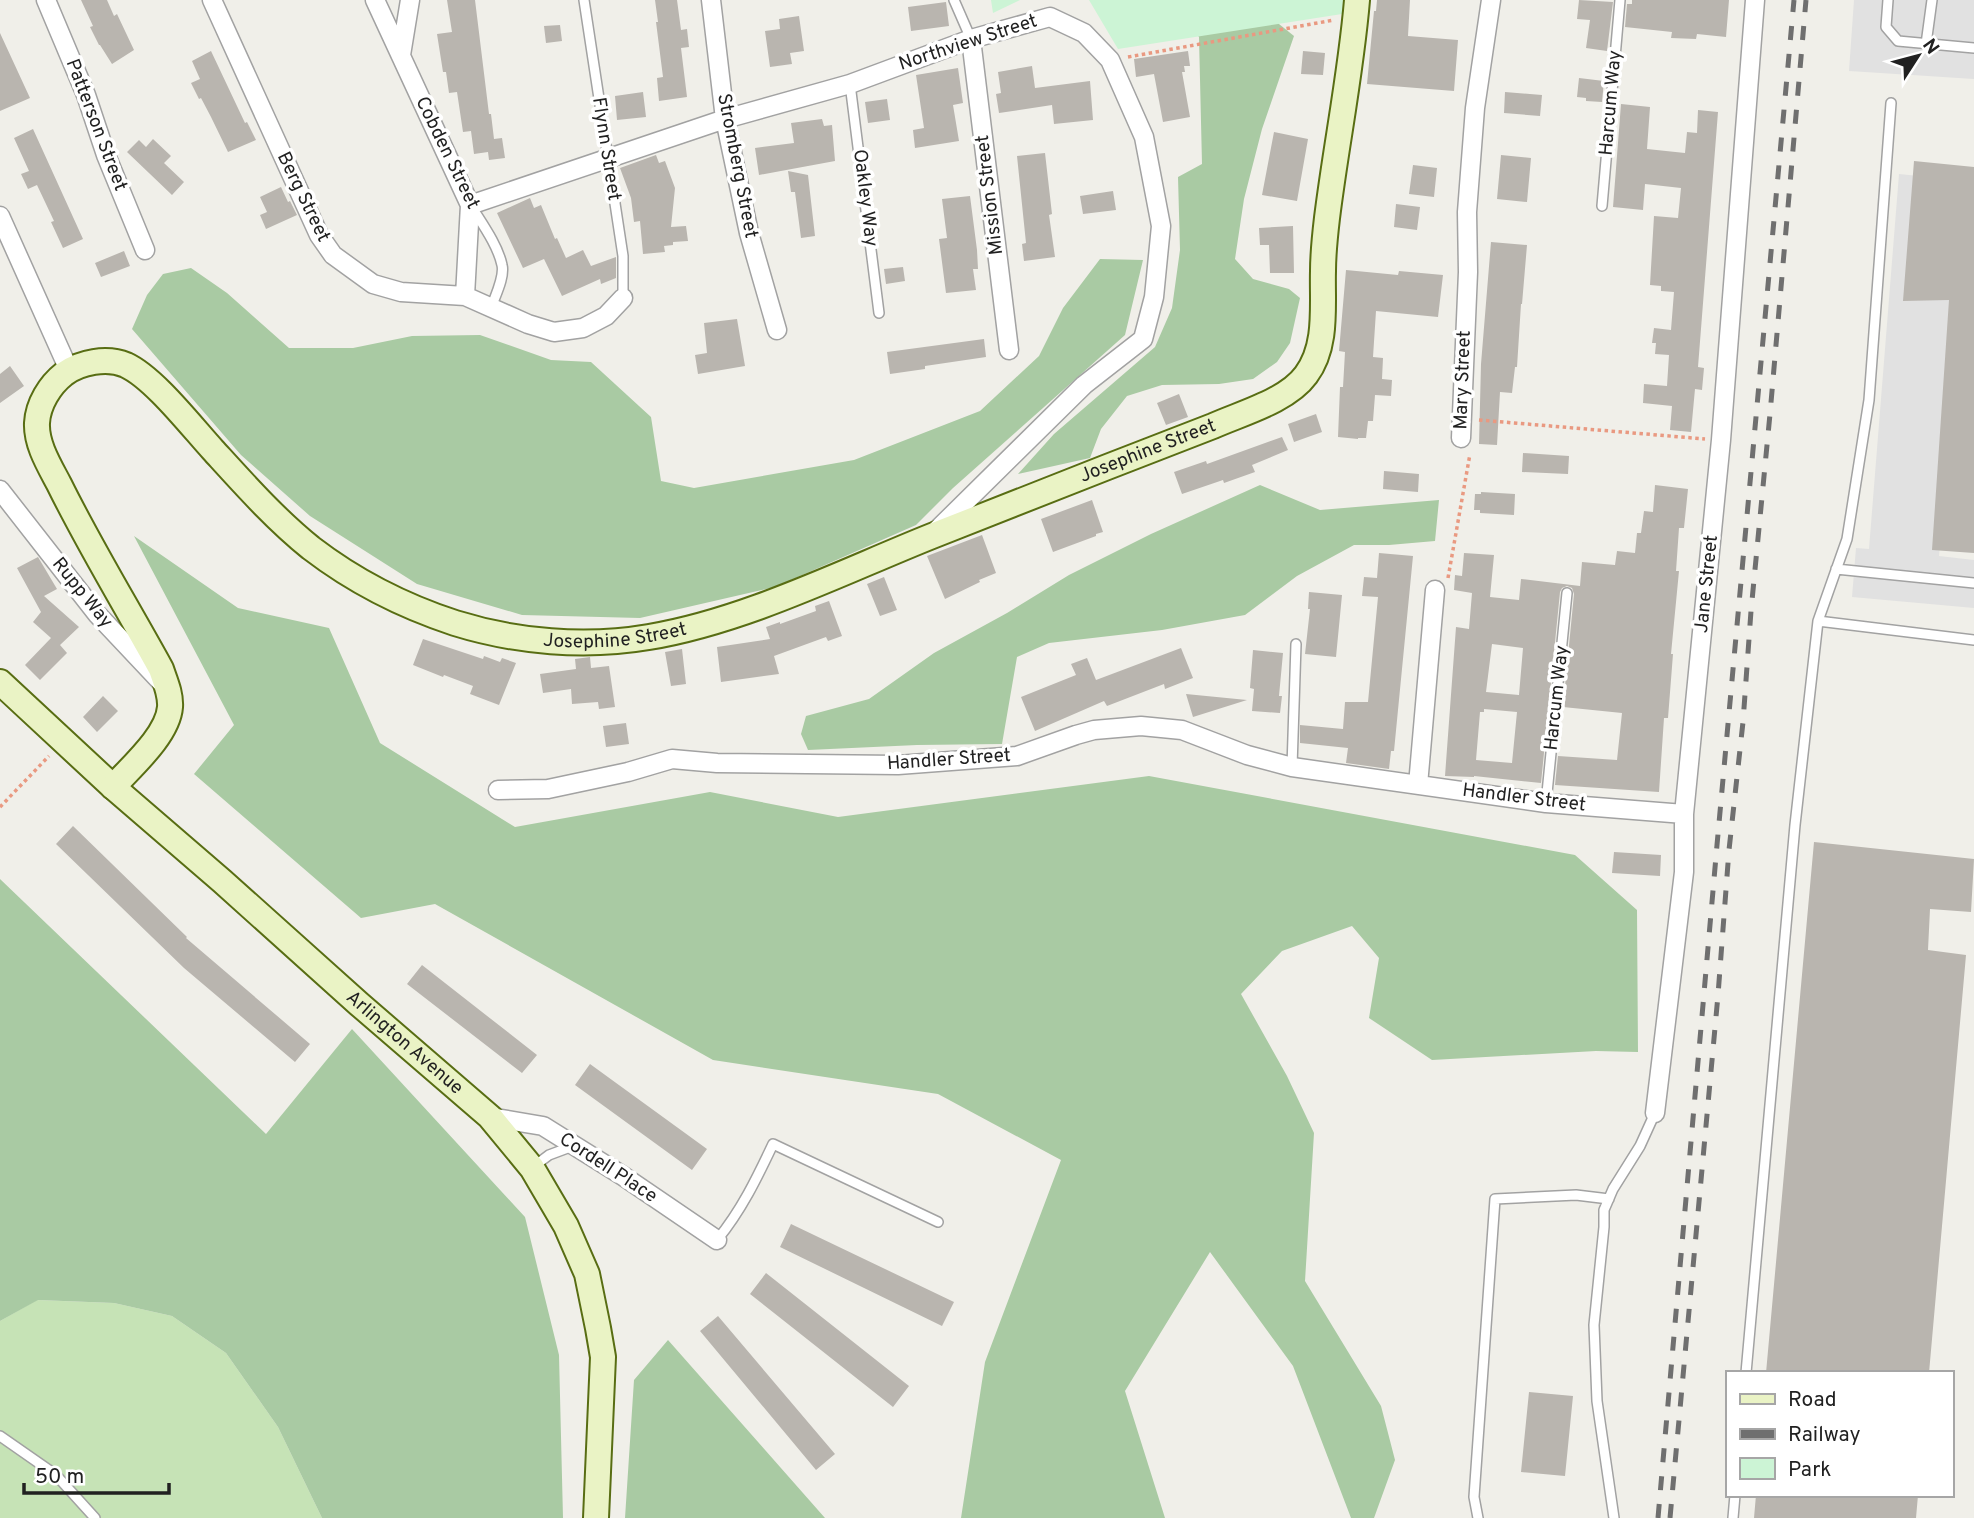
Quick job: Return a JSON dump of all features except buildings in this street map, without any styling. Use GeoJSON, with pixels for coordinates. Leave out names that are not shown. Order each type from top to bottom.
{"type":"FeatureCollection","features":[{"type":"Feature","properties":{"kind":"street","name":"Patterson Street"},"geometry":{"type":"LineString","coordinates":[[46,0],[86,95],[106,155],[145,250]]}},
{"type":"Feature","properties":{"kind":"street","name":"Berg Street"},"geometry":{"type":"LineString","coordinates":[[212,0],[319,235],[332,256],[373,284],[401,292],[465,296],[528,324],[554,331],[583,327],[606,316],[623,298]]}},
{"type":"Feature","properties":{"kind":"street","name":"Cobden Street"},"geometry":{"type":"LineString","coordinates":[[375,0],[470,205]]}},
{"type":"Feature","properties":{"kind":"street"},"geometry":{"type":"LineString","coordinates":[[401,56],[410,0]]}},
{"type":"Feature","properties":{"kind":"street","name":"Stromberg Street"},"geometry":{"type":"LineString","coordinates":[[711,0],[725,119],[749,233],[778,330]]}},
{"type":"Feature","properties":{"kind":"street","name":"Josephine Street"},"geometry":{"type":"LineString","coordinates":[[69,370],[99,360],[124,364],[148,380],[250,491],[310,547],[386,595],[424,612],[461,625],[502,634],[590,642],[645,638],[731,616],[1270,401],[1297,385],[1306,376],[1316,357],[1322,331],[1327,219],[1357,0]]}},
{"type":"Feature","properties":{"kind":"street","name":"Mary Street"},"geometry":{"type":"LineString","coordinates":[[1461,438],[1468,272],[1468,199],[1475,108],[1491,0]]}},
{"type":"Feature","properties":{"kind":"street","name":"Jane Street"},"geometry":{"type":"LineString","coordinates":[[1655,1113],[1684,872],[1684,814],[1721,440],[1755,0]]}},
{"type":"Feature","properties":{"kind":"street","name":"Northview Street"},"geometry":{"type":"LineString","coordinates":[[470,205],[725,119],[850,83],[971,39],[1050,17],[1084,33],[1110,60],[1144,137],[1161,226],[1154,297],[1143,339],[1084,385],[930,537]]}},
{"type":"Feature","properties":{"kind":"street","name":"Mission Street"},"geometry":{"type":"LineString","coordinates":[[971,39],[1009,351]]}},
{"type":"Feature","properties":{"kind":"street"},"geometry":{"type":"LineString","coordinates":[[465,296],[470,205]]}},
{"type":"Feature","properties":{"kind":"street"},"geometry":{"type":"LineString","coordinates":[[0,216],[69,370],[54,382],[44,399],[37,420],[39,439],[70,506],[161,669],[169,691],[167,722],[157,738],[113,787]]}},
{"type":"Feature","properties":{"kind":"street","name":"Rupp Way"},"geometry":{"type":"LineString","coordinates":[[0,490],[97,614],[169,691]]}},
{"type":"Feature","properties":{"kind":"street"},"geometry":{"type":"LineString","coordinates":[[1418,785],[1435,590]]}},
{"type":"Feature","properties":{"kind":"street","name":"Arlington Avenue"},"geometry":{"type":"LineString","coordinates":[[0,682],[113,787],[490,1117],[532,1168],[566,1226],[587,1274],[598,1328],[603,1357],[596,1518]]}},
{"type":"Feature","properties":{"kind":"street","name":"Handler Street"},"geometry":{"type":"LineString","coordinates":[[498,790],[548,789],[628,772],[672,759],[717,763],[898,765],[1017,756],[1094,730],[1141,726],[1182,730],[1247,755],[1292,767],[1546,803],[1684,814]]}},
{"type":"Feature","properties":{"kind":"street","name":"Cordell Place"},"geometry":{"type":"LineString","coordinates":[[490,1117],[543,1126],[717,1240]]}},
{"type":"Feature","properties":{"kind":"lane","name":"Flynn Street"},"geometry":{"type":"LineString","coordinates":[[584,0],[623,256],[623,298]]}},
{"type":"Feature","properties":{"kind":"lane"},"geometry":{"type":"LineString","coordinates":[[954,0],[971,39]]}},
{"type":"Feature","properties":{"kind":"lane","name":"Harcum Way"},"geometry":{"type":"LineString","coordinates":[[1602,206],[1620,0]]}},
{"type":"Feature","properties":{"kind":"lane"},"geometry":{"type":"LineString","coordinates":[[1888,0],[1886,27],[1898,41],[1974,48]]}},
{"type":"Feature","properties":{"kind":"lane"},"geometry":{"type":"LineString","coordinates":[[1926,44],[1931,0]]}},
{"type":"Feature","properties":{"kind":"lane","name":"Oakley Way"},"geometry":{"type":"LineString","coordinates":[[850,83],[879,313]]}},
{"type":"Feature","properties":{"kind":"lane"},"geometry":{"type":"LineString","coordinates":[[1746,1371],[1795,825],[1818,621],[1847,539],[1869,400],[1891,103]]}},
{"type":"Feature","properties":{"kind":"lane","name":"Cobden Street"},"geometry":{"type":"LineString","coordinates":[[470,205],[489,235],[503,266],[491,308]]}},
{"type":"Feature","properties":{"kind":"lane"},"geometry":{"type":"LineString","coordinates":[[1836,569],[1974,583]]}},
{"type":"Feature","properties":{"kind":"lane","name":"Harcum Way"},"geometry":{"type":"LineString","coordinates":[[1546,803],[1567,593]]}},
{"type":"Feature","properties":{"kind":"lane"},"geometry":{"type":"LineString","coordinates":[[1818,621],[1974,640]]}},
{"type":"Feature","properties":{"kind":"lane"},"geometry":{"type":"LineString","coordinates":[[1292,767],[1296,644]]}},
{"type":"Feature","properties":{"kind":"lane","name":"Jane Street"},"geometry":{"type":"LineString","coordinates":[[1609,1199],[1640,1146],[1655,1113]]}},
{"type":"Feature","properties":{"kind":"lane"},"geometry":{"type":"LineString","coordinates":[[717,1240],[732,1223],[751,1192],[773,1144],[938,1222]]}},
{"type":"Feature","properties":{"kind":"lane"},"geometry":{"type":"LineString","coordinates":[[532,1168],[549,1155],[574,1145]]}},
{"type":"Feature","properties":{"kind":"lane"},"geometry":{"type":"LineString","coordinates":[[1478,1518],[1475,1497],[1495,1199],[1576,1195],[1609,1199],[1604,1210],[1594,1325],[1597,1401],[1614,1518]]}},
{"type":"Feature","properties":{"kind":"lane"},"geometry":{"type":"LineString","coordinates":[[0,1436],[56,1475],[95,1518]]}},
{"type":"Feature","properties":{"kind":"lane"},"geometry":{"type":"LineString","coordinates":[[1733,1518],[1735,1497]]}},
{"type":"Feature","properties":{"kind":"path"},"geometry":{"type":"LineString","coordinates":[[1110,60],[1340,19]]}},
{"type":"Feature","properties":{"kind":"path"},"geometry":{"type":"LineString","coordinates":[[1461,419],[1721,440]]}},
{"type":"Feature","properties":{"kind":"path","name":"Mary Street"},"geometry":{"type":"LineString","coordinates":[[1435,590],[1447,591],[1470,451],[1461,438]]}},
{"type":"Feature","properties":{"kind":"path"},"geometry":{"type":"LineString","coordinates":[[0,807],[62,741]]}},
{"type":"Feature","properties":{"kind":"green space"},"geometry":{"type":"Polygon","coordinates":[[[991,0],[1020,0],[993,13],[991,0]]]}},
{"type":"Feature","properties":{"kind":"green space"},"geometry":{"type":"Polygon","coordinates":[[[1089,0],[1343,0],[1342,14],[1118,49],[1089,0]]]}},
{"type":"Feature","properties":{"kind":"green space"},"geometry":{"type":"Polygon","coordinates":[[[1170,0],[1274,20],[1294,36],[1262,129],[1244,199],[1235,259],[1253,279],[1289,289],[1300,298],[1290,343],[1277,362],[1253,379],[1219,384],[1162,385],[1127,396],[1101,429],[1090,458],[1018,474],[1054,434],[1155,347],[1172,308],[1180,250],[1178,177],[1202,164],[1199,37],[1170,0]]]}},
{"type":"Feature","properties":{"kind":"green space"},"geometry":{"type":"Polygon","coordinates":[[[1100,259],[1143,260],[1125,335],[953,488],[916,525],[775,587],[640,618],[522,615],[417,584],[310,516],[241,455],[132,329],[147,295],[163,274],[191,268],[227,293],[289,348],[353,348],[412,336],[480,335],[551,360],[591,362],[651,417],[661,481],[694,488],[854,460],[980,411],[1039,356],[1063,308],[1100,259]]]}},
{"type":"Feature","properties":{"kind":"green space"},"geometry":{"type":"Polygon","coordinates":[[[1260,485],[1320,510],[1439,500],[1435,541],[1354,545],[1297,576],[1245,615],[1162,630],[1049,643],[1017,657],[1002,744],[808,750],[801,734],[806,716],[869,699],[934,653],[1069,575],[1151,534],[1260,485]]]}},
{"type":"Feature","properties":{"kind":"green space"},"geometry":{"type":"Polygon","coordinates":[[[134,536],[238,608],[329,628],[380,743],[515,827],[710,792],[838,817],[1149,776],[1575,855],[1637,910],[1638,1052],[1596,1051],[1432,1060],[1369,1018],[1379,958],[1352,926],[1282,951],[1241,994],[1287,1076],[1314,1133],[1305,1281],[1381,1406],[1395,1460],[1374,1518],[1351,1518],[1293,1366],[1210,1252],[1125,1391],[1165,1518],[961,1518],[985,1362],[1061,1160],[938,1094],[713,1060],[435,904],[361,918],[194,774],[234,725],[134,536]]]}},
{"type":"Feature","properties":{"kind":"green space"},"geometry":{"type":"Polygon","coordinates":[[[0,879],[266,1134],[352,1029],[525,1217],[559,1355],[563,1518],[322,1518],[278,1427],[226,1353],[172,1316],[114,1303],[38,1300],[0,1321],[0,879]]]}},
{"type":"Feature","properties":{"kind":"green space"},"geometry":{"type":"Polygon","coordinates":[[[37,1300],[114,1303],[172,1316],[226,1353],[278,1427],[322,1518],[0,1518],[0,1321],[37,1300]]]}},
{"type":"Feature","properties":{"kind":"green space"},"geometry":{"type":"Polygon","coordinates":[[[668,1340],[825,1518],[625,1518],[634,1380],[668,1340]]]}},
{"type":"Feature","properties":{"kind":"shaded area"},"geometry":{"type":"Polygon","coordinates":[[[1854,0],[1974,0],[1974,79],[1849,71],[1854,0]]]}},
{"type":"Feature","properties":{"kind":"shaded area"},"geometry":{"type":"Polygon","coordinates":[[[1899,174],[1919,176],[1961,286],[1939,556],[1974,560],[1974,608],[1852,597],[1856,548],[1869,549],[1899,174]]]}},
{"type":"Feature","properties":{"kind":"railway"},"geometry":{"type":"LineString","coordinates":[[1658,1518],[1794,0]]}},
{"type":"Feature","properties":{"kind":"railway"},"geometry":{"type":"LineString","coordinates":[[1670,1518],[1806,0]]}}]}
